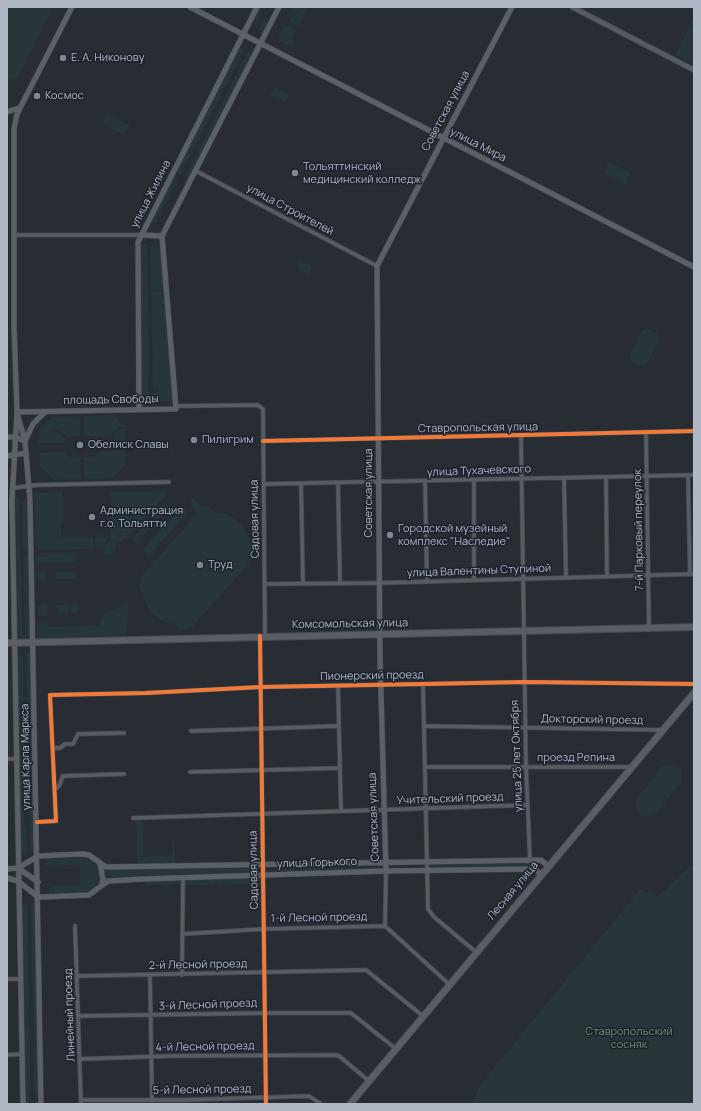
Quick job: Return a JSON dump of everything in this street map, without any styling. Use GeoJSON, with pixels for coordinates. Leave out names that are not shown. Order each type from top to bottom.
{"type":"FeatureCollection","features":[{"type":"Feature","properties":{"kind":"main road","name":"улица Карла Маркса"},"geometry":{"type":"LineString","coordinates":[[23,1104],[18,881],[13,488],[16,412],[14,129],[17,114],[21,105],[72,7]]}},
{"type":"Feature","properties":{"kind":"main road","name":"улица Мира"},"geometry":{"type":"LineString","coordinates":[[190,7],[694,267]]}},
{"type":"Feature","properties":{"kind":"main road","name":"улица Жилина"},"geometry":{"type":"LineString","coordinates":[[139,409],[137,247],[141,235],[257,7]]}},
{"type":"Feature","properties":{"kind":"main road"},"geometry":{"type":"LineString","coordinates":[[176,407],[162,236],[279,7]]}},
{"type":"Feature","properties":{"kind":"main road","name":"Советская улица"},"geometry":{"type":"LineString","coordinates":[[386,871],[379,583],[377,266],[512,7]]}},
{"type":"Feature","properties":{"kind":"main road"},"geometry":{"type":"LineString","coordinates":[[7,112],[17,109],[21,105]]}},
{"type":"Feature","properties":{"kind":"main road"},"geometry":{"type":"LineString","coordinates":[[141,235],[162,236]]}},
{"type":"Feature","properties":{"kind":"main road","name":"площадь Свободы"},"geometry":{"type":"LineString","coordinates":[[16,412],[176,407]]}},
{"type":"Feature","properties":{"kind":"main road"},"geometry":{"type":"LineString","coordinates":[[7,437],[15,437],[26,441],[32,424],[46,411]]}},
{"type":"Feature","properties":{"kind":"main road","name":"улица Карла Маркса"},"geometry":{"type":"LineString","coordinates":[[16,412],[26,441],[29,486],[38,856],[41,1104]]}},
{"type":"Feature","properties":{"kind":"main road"},"geometry":{"type":"LineString","coordinates":[[7,456],[26,453]]}},
{"type":"Feature","properties":{"kind":"main road","name":"Комсомольская улица"},"geometry":{"type":"LineString","coordinates":[[7,643],[380,633],[694,627]]}},
{"type":"Feature","properties":{"kind":"main road","name":"Лесная улица"},"geometry":{"type":"LineString","coordinates":[[350,1104],[694,693]]}},
{"type":"Feature","properties":{"kind":"main road","name":"улица Горького"},"geometry":{"type":"LineString","coordinates":[[7,869],[18,868],[38,856],[89,855],[106,867],[530,860],[541,860],[548,866]]}},
{"type":"Feature","properties":{"kind":"main road"},"geometry":{"type":"LineString","coordinates":[[100,864],[103,879],[102,884]]}},
{"type":"Feature","properties":{"kind":"main road"},"geometry":{"type":"LineString","coordinates":[[18,868],[38,882]]}},
{"type":"Feature","properties":{"kind":"main road","name":"улица Горького"},"geometry":{"type":"LineString","coordinates":[[38,897],[89,895],[108,881],[427,870],[534,869],[541,874]]}},
{"type":"Feature","properties":{"kind":"main road"},"geometry":{"type":"LineString","coordinates":[[7,878],[18,881],[38,897]]}},
{"type":"Feature","properties":{"kind":"street"},"geometry":{"type":"LineString","coordinates":[[572,7],[694,70]]}},
{"type":"Feature","properties":{"kind":"street","name":"улица Строителей"},"geometry":{"type":"LineString","coordinates":[[196,171],[377,266]]}},
{"type":"Feature","properties":{"kind":"street"},"geometry":{"type":"LineString","coordinates":[[15,235],[141,235]]}},
{"type":"Feature","properties":{"kind":"street","name":"Садовая улица"},"geometry":{"type":"LineString","coordinates":[[176,407],[258,405],[263,409],[265,584],[261,686],[266,1104]]}},
{"type":"Feature","properties":{"kind":"street","name":"Ставропольская улица"},"geometry":{"type":"LineString","coordinates":[[263,441],[694,431]]}},
{"type":"Feature","properties":{"kind":"street","name":"7-й Парковый переулок"},"geometry":{"type":"LineString","coordinates":[[646,432],[648,476],[649,628]]}},
{"type":"Feature","properties":{"kind":"street","name":"улица 25 лет Октября"},"geometry":{"type":"LineString","coordinates":[[521,436],[524,682],[530,860]]}},
{"type":"Feature","properties":{"kind":"street"},"geometry":{"type":"LineString","coordinates":[[688,475],[692,574]]}},
{"type":"Feature","properties":{"kind":"street","name":"улица Тухачевского"},"geometry":{"type":"LineString","coordinates":[[264,484],[379,483],[694,475]]}},
{"type":"Feature","properties":{"kind":"street"},"geometry":{"type":"LineString","coordinates":[[606,477],[607,576]]}},
{"type":"Feature","properties":{"kind":"street"},"geometry":{"type":"LineString","coordinates":[[564,478],[566,577]]}},
{"type":"Feature","properties":{"kind":"street"},"geometry":{"type":"LineString","coordinates":[[474,480],[474,580]]}},
{"type":"Feature","properties":{"kind":"street"},"geometry":{"type":"LineString","coordinates":[[13,488],[29,486],[169,482]]}},
{"type":"Feature","properties":{"kind":"street"},"geometry":{"type":"LineString","coordinates":[[425,482],[427,582]]}},
{"type":"Feature","properties":{"kind":"street"},"geometry":{"type":"LineString","coordinates":[[338,483],[340,583]]}},
{"type":"Feature","properties":{"kind":"street"},"geometry":{"type":"LineString","coordinates":[[301,484],[303,584]]}},
{"type":"Feature","properties":{"kind":"street","name":"улица Валентины Ступиной"},"geometry":{"type":"LineString","coordinates":[[265,584],[427,582],[692,574]]}},
{"type":"Feature","properties":{"kind":"street","name":"Пионерский проезд"},"geometry":{"type":"LineString","coordinates":[[53,748],[51,744],[50,694],[146,693],[261,686],[524,682],[694,684]]}},
{"type":"Feature","properties":{"kind":"street"},"geometry":{"type":"LineString","coordinates":[[423,684],[428,909],[434,917],[476,952]]}},
{"type":"Feature","properties":{"kind":"street"},"geometry":{"type":"LineString","coordinates":[[338,686],[340,811]]}},
{"type":"Feature","properties":{"kind":"street"},"geometry":{"type":"LineString","coordinates":[[191,731],[338,726]]}},
{"type":"Feature","properties":{"kind":"street","name":"Докторский проезд"},"geometry":{"type":"LineString","coordinates":[[425,726],[662,730]]}},
{"type":"Feature","properties":{"kind":"street"},"geometry":{"type":"LineString","coordinates":[[37,822],[56,821],[53,748],[60,748],[65,744],[73,744],[78,734],[124,733]]}},
{"type":"Feature","properties":{"kind":"street"},"geometry":{"type":"LineString","coordinates":[[7,759],[17,759]]}},
{"type":"Feature","properties":{"kind":"street","name":"проезд Репина"},"geometry":{"type":"LineString","coordinates":[[426,767],[631,767]]}},
{"type":"Feature","properties":{"kind":"street"},"geometry":{"type":"LineString","coordinates":[[190,772],[340,768]]}},
{"type":"Feature","properties":{"kind":"street"},"geometry":{"type":"LineString","coordinates":[[55,789],[59,786],[63,776],[124,774]]}},
{"type":"Feature","properties":{"kind":"street","name":"Учительский проезд"},"geometry":{"type":"LineString","coordinates":[[133,818],[528,806]]}},
{"type":"Feature","properties":{"kind":"street","name":"Советская улица"},"geometry":{"type":"LineString","coordinates":[[385,926],[386,871]]}},
{"type":"Feature","properties":{"kind":"street"},"geometry":{"type":"LineString","coordinates":[[182,974],[183,878]]}},
{"type":"Feature","properties":{"kind":"street","name":"Линейный проезд"},"geometry":{"type":"LineString","coordinates":[[75,926],[80,1016],[81,1102]]}},
{"type":"Feature","properties":{"kind":"street"},"geometry":{"type":"LineString","coordinates":[[385,926],[449,984]]}},
{"type":"Feature","properties":{"kind":"street","name":"1-й Лесной проезд"},"geometry":{"type":"LineString","coordinates":[[182,934],[264,929],[385,926]]}},
{"type":"Feature","properties":{"kind":"street","name":"2-й Лесной проезд"},"geometry":{"type":"LineString","coordinates":[[78,976],[366,970],[423,1016]]}},
{"type":"Feature","properties":{"kind":"street"},"geometry":{"type":"LineString","coordinates":[[150,975],[152,1100]]}},
{"type":"Feature","properties":{"kind":"street"},"geometry":{"type":"LineString","coordinates":[[7,979],[21,979]]}},
{"type":"Feature","properties":{"kind":"street","name":"3-й Лесной проезд"},"geometry":{"type":"LineString","coordinates":[[80,1016],[150,1016],[265,1012],[352,1013],[396,1048]]}},
{"type":"Feature","properties":{"kind":"street"},"geometry":{"type":"LineString","coordinates":[[7,1055],[22,1054]]}},
{"type":"Feature","properties":{"kind":"street","name":"4-й Лесной проезд"},"geometry":{"type":"LineString","coordinates":[[80,1059],[335,1055],[339,1056],[369,1081]]}},
{"type":"Feature","properties":{"kind":"street","name":"5-й Лесной проезд"},"geometry":{"type":"LineString","coordinates":[[81,1102],[152,1100],[182,1102],[309,1096],[321,1104]]}},
{"type":"Feature","properties":{"kind":"green space"},"geometry":{"type":"Polygon","coordinates":[[[7,7],[53,7],[17,79],[7,79],[7,7]]]}},
{"type":"Feature","properties":{"kind":"green space"},"geometry":{"type":"Polygon","coordinates":[[[260,7],[264,7],[254,27],[251,26],[260,7]]]}},
{"type":"Feature","properties":{"kind":"green space"},"geometry":{"type":"Polygon","coordinates":[[[291,7],[308,7],[298,26],[291,22],[289,19],[292,17],[288,17],[290,14],[303,10],[290,13],[293,9],[291,7]]]}},
{"type":"Feature","properties":{"kind":"green space"},"geometry":{"type":"Polygon","coordinates":[[[694,18],[694,65],[675,55],[694,18]]]}},
{"type":"Feature","properties":{"kind":"green space"},"geometry":{"type":"Polygon","coordinates":[[[264,19],[267,23],[263,33],[258,30],[264,19]]]}},
{"type":"Feature","properties":{"kind":"green space"},"geometry":{"type":"Polygon","coordinates":[[[284,25],[296,30],[293,37],[294,43],[286,45],[278,40],[284,25]]]}},
{"type":"Feature","properties":{"kind":"green space"},"geometry":{"type":"Polygon","coordinates":[[[239,47],[244,50],[180,175],[176,173],[239,47]]]}},
{"type":"Feature","properties":{"kind":"green space"},"geometry":{"type":"Polygon","coordinates":[[[248,52],[252,54],[189,178],[186,176],[248,52]]]}},
{"type":"Feature","properties":{"kind":"green space"},"geometry":{"type":"Polygon","coordinates":[[[274,87],[290,95],[285,103],[270,95],[274,87]]]}},
{"type":"Feature","properties":{"kind":"green space"},"geometry":{"type":"Polygon","coordinates":[[[108,114],[111,116],[108,124],[112,116],[130,125],[124,135],[103,124],[108,114]]]}},
{"type":"Feature","properties":{"kind":"green space"},"geometry":{"type":"Polygon","coordinates":[[[609,162],[631,173],[625,185],[603,173],[609,162]]]}},
{"type":"Feature","properties":{"kind":"green space"},"geometry":{"type":"Polygon","coordinates":[[[174,176],[178,178],[155,223],[151,222],[174,176]]]}},
{"type":"Feature","properties":{"kind":"green space"},"geometry":{"type":"Polygon","coordinates":[[[140,244],[147,244],[148,291],[140,295],[140,244]]]}},
{"type":"Feature","properties":{"kind":"green space"},"geometry":{"type":"Polygon","coordinates":[[[158,244],[160,246],[164,290],[151,291],[150,247],[158,247],[158,244]]]}},
{"type":"Feature","properties":{"kind":"green space"},"geometry":{"type":"Polygon","coordinates":[[[299,262],[312,266],[310,274],[297,270],[299,262]]]}},
{"type":"Feature","properties":{"kind":"green space"},"geometry":{"type":"Polygon","coordinates":[[[164,291],[174,401],[153,401],[153,391],[159,393],[159,387],[153,389],[151,292],[164,291]]]}},
{"type":"Feature","properties":{"kind":"green space"},"geometry":{"type":"Polygon","coordinates":[[[145,292],[148,292],[149,401],[142,401],[140,296],[145,292]]]}},
{"type":"Feature","properties":{"kind":"green space"},"geometry":{"type":"Polygon","coordinates":[[[646,328],[658,333],[660,339],[646,365],[641,366],[631,361],[629,357],[642,331],[646,328]]]}},
{"type":"Feature","properties":{"kind":"green space"},"geometry":{"type":"Polygon","coordinates":[[[114,415],[125,427],[117,429],[110,437],[84,436],[84,416],[114,415]]]}},
{"type":"Feature","properties":{"kind":"green space"},"geometry":{"type":"Polygon","coordinates":[[[80,416],[80,436],[67,438],[59,430],[49,429],[43,425],[52,417],[80,416]]]}},
{"type":"Feature","properties":{"kind":"green space"},"geometry":{"type":"Polygon","coordinates":[[[43,426],[61,434],[66,440],[64,443],[39,443],[39,429],[43,426]]]}},
{"type":"Feature","properties":{"kind":"green space"},"geometry":{"type":"Polygon","coordinates":[[[126,428],[126,441],[115,442],[114,434],[117,430],[126,428]]]}},
{"type":"Feature","properties":{"kind":"green space"},"geometry":{"type":"Polygon","coordinates":[[[65,451],[68,457],[80,457],[81,479],[54,480],[40,467],[39,453],[65,451]]]}},
{"type":"Feature","properties":{"kind":"green space"},"geometry":{"type":"Polygon","coordinates":[[[100,451],[126,451],[126,464],[112,478],[84,479],[84,457],[96,456],[100,451]]]}},
{"type":"Feature","properties":{"kind":"green space"},"geometry":{"type":"Polygon","coordinates":[[[166,491],[166,497],[164,497],[127,537],[121,541],[117,541],[115,551],[110,555],[104,555],[102,552],[110,539],[111,492],[166,491]]]}},
{"type":"Feature","properties":{"kind":"green space"},"geometry":{"type":"Polygon","coordinates":[[[63,492],[64,520],[61,523],[61,537],[93,537],[93,549],[38,550],[38,547],[35,545],[34,493],[63,492]]]}},
{"type":"Feature","properties":{"kind":"green space"},"geometry":{"type":"Polygon","coordinates":[[[15,496],[19,499],[23,637],[18,637],[15,496]]]}},
{"type":"Feature","properties":{"kind":"green space"},"geometry":{"type":"Polygon","coordinates":[[[25,497],[27,503],[28,552],[25,552],[22,544],[22,501],[25,497]]]}},
{"type":"Feature","properties":{"kind":"green space","name":"Труд"},"geometry":{"type":"Polygon","coordinates":[[[193,498],[203,507],[206,505],[214,512],[227,514],[235,518],[243,525],[250,541],[258,547],[248,558],[251,561],[193,626],[181,630],[173,624],[163,622],[149,611],[139,586],[142,575],[197,514],[189,502],[193,498]]]}},
{"type":"Feature","properties":{"kind":"green space"},"geometry":{"type":"Polygon","coordinates":[[[164,504],[173,507],[172,511],[167,510],[138,542],[141,544],[137,545],[132,539],[164,504]]]}},
{"type":"Feature","properties":{"kind":"green space"},"geometry":{"type":"Polygon","coordinates":[[[183,507],[188,512],[149,556],[143,551],[144,547],[183,507]]]}},
{"type":"Feature","properties":{"kind":"green space"},"geometry":{"type":"Polygon","coordinates":[[[95,537],[108,537],[103,546],[98,548],[96,546],[95,537]]]}},
{"type":"Feature","properties":{"kind":"green space"},"geometry":{"type":"Polygon","coordinates":[[[75,552],[76,562],[40,563],[36,567],[36,556],[39,555],[39,553],[75,552]]]}},
{"type":"Feature","properties":{"kind":"green space"},"geometry":{"type":"Polygon","coordinates":[[[25,554],[28,554],[30,637],[25,637],[24,607],[26,607],[26,593],[24,593],[23,561],[25,554]]]}},
{"type":"Feature","properties":{"kind":"green space"},"geometry":{"type":"Polygon","coordinates":[[[40,572],[44,572],[46,576],[44,580],[40,580],[38,578],[38,574],[40,572]]]}},
{"type":"Feature","properties":{"kind":"green space"},"geometry":{"type":"Polygon","coordinates":[[[56,572],[76,572],[76,579],[56,579],[56,572]]]}},
{"type":"Feature","properties":{"kind":"green space"},"geometry":{"type":"Polygon","coordinates":[[[74,604],[79,609],[74,614],[69,609],[74,604]]]}},
{"type":"Feature","properties":{"kind":"green space"},"geometry":{"type":"Polygon","coordinates":[[[126,604],[129,607],[126,635],[37,638],[37,623],[47,623],[50,627],[100,625],[103,615],[126,604]]]}},
{"type":"Feature","properties":{"kind":"green space"},"geometry":{"type":"Polygon","coordinates":[[[47,605],[47,616],[38,616],[38,606],[47,605]]]}},
{"type":"Feature","properties":{"kind":"green space"},"geometry":{"type":"Polygon","coordinates":[[[54,605],[69,605],[69,614],[60,612],[54,605]]]}},
{"type":"Feature","properties":{"kind":"green space"},"geometry":{"type":"Polygon","coordinates":[[[23,654],[24,702],[22,702],[22,716],[24,716],[26,811],[24,812],[24,825],[26,825],[27,852],[21,852],[17,655],[23,654]]]}},
{"type":"Feature","properties":{"kind":"green space"},"geometry":{"type":"Polygon","coordinates":[[[26,654],[31,654],[35,851],[30,851],[26,654]]]}},
{"type":"Feature","properties":{"kind":"green space"},"geometry":{"type":"Polygon","coordinates":[[[669,764],[678,767],[681,771],[682,780],[680,784],[655,815],[650,817],[641,816],[636,808],[636,799],[661,767],[669,764]]]}},
{"type":"Feature","properties":{"kind":"green space"},"geometry":{"type":"Polygon","coordinates":[[[136,819],[143,819],[143,857],[173,855],[172,839],[174,841],[175,861],[173,863],[139,864],[137,861],[136,819]]]}},
{"type":"Feature","properties":{"kind":"green space"},"geometry":{"type":"Polygon","coordinates":[[[86,858],[93,860],[98,867],[100,879],[95,887],[87,893],[49,894],[50,886],[80,885],[80,865],[45,866],[45,859],[86,858]]]}},
{"type":"Feature","properties":{"kind":"green space","name":"Ставропольский сосняк"},"geometry":{"type":"Polygon","coordinates":[[[694,862],[694,1104],[472,1104],[480,1085],[640,889],[658,896],[694,862]]]}},
{"type":"Feature","properties":{"kind":"green space"},"geometry":{"type":"Polygon","coordinates":[[[528,863],[530,865],[528,867],[432,867],[433,865],[528,863]]]}},
{"type":"Feature","properties":{"kind":"green space"},"geometry":{"type":"Polygon","coordinates":[[[383,867],[383,869],[282,872],[280,870],[282,868],[383,867]]]}},
{"type":"Feature","properties":{"kind":"green space"},"geometry":{"type":"Polygon","coordinates":[[[259,868],[261,870],[259,872],[110,877],[106,873],[110,869],[259,868]]]}},
{"type":"Feature","properties":{"kind":"green space"},"geometry":{"type":"Polygon","coordinates":[[[258,877],[261,880],[260,884],[218,885],[217,879],[258,877]]]}},
{"type":"Feature","properties":{"kind":"green space"},"geometry":{"type":"Polygon","coordinates":[[[215,879],[216,885],[185,885],[186,880],[215,879]]]}},
{"type":"Feature","properties":{"kind":"green space"},"geometry":{"type":"Polygon","coordinates":[[[178,880],[180,882],[179,884],[145,885],[147,881],[178,880]]]}},
{"type":"Feature","properties":{"kind":"green space"},"geometry":{"type":"Polygon","coordinates":[[[31,903],[36,903],[39,1104],[36,1104],[36,1093],[34,1092],[34,1012],[31,903]]]}},
{"type":"Feature","properties":{"kind":"green space"},"geometry":{"type":"Polygon","coordinates":[[[22,904],[27,904],[28,1025],[31,1092],[29,1093],[29,1104],[26,1104],[22,904]]]}},
{"type":"Feature","properties":{"kind":"cycle path"},"geometry":{"type":"LineString","coordinates":[[263,441],[694,431]]}},
{"type":"Feature","properties":{"kind":"cycle path"},"geometry":{"type":"LineString","coordinates":[[260,636],[266,1104]]}},
{"type":"Feature","properties":{"kind":"cycle path"},"geometry":{"type":"LineString","coordinates":[[37,822],[56,821],[50,695],[146,693],[261,687],[524,682],[694,684]]}},
{"type":"Feature","properties":{"kind":"place","name":"Е. А. Никонову"},"geometry":{"type":"Point","coordinates":[63,58]}},
{"type":"Feature","properties":{"kind":"place","name":"Космос"},"geometry":{"type":"Point","coordinates":[37,96]}},
{"type":"Feature","properties":{"kind":"place","name":"Тольяттинский медицинский колледж"},"geometry":{"type":"Point","coordinates":[295,173]}},
{"type":"Feature","properties":{"kind":"place","name":"Пилигрим"},"geometry":{"type":"Point","coordinates":[194,440]}},
{"type":"Feature","properties":{"kind":"place","name":"Обелиск Славы"},"geometry":{"type":"Point","coordinates":[80,445]}},
{"type":"Feature","properties":{"kind":"place","name":"Администрация г.о. Тольятти"},"geometry":{"type":"Point","coordinates":[92,517]}},
{"type":"Feature","properties":{"kind":"place","name":"Городской музейный комплекс \"Наследие\""},"geometry":{"type":"Point","coordinates":[390,535]}},
{"type":"Feature","properties":{"kind":"place","name":"Труд"},"geometry":{"type":"Point","coordinates":[200,565]}}]}
